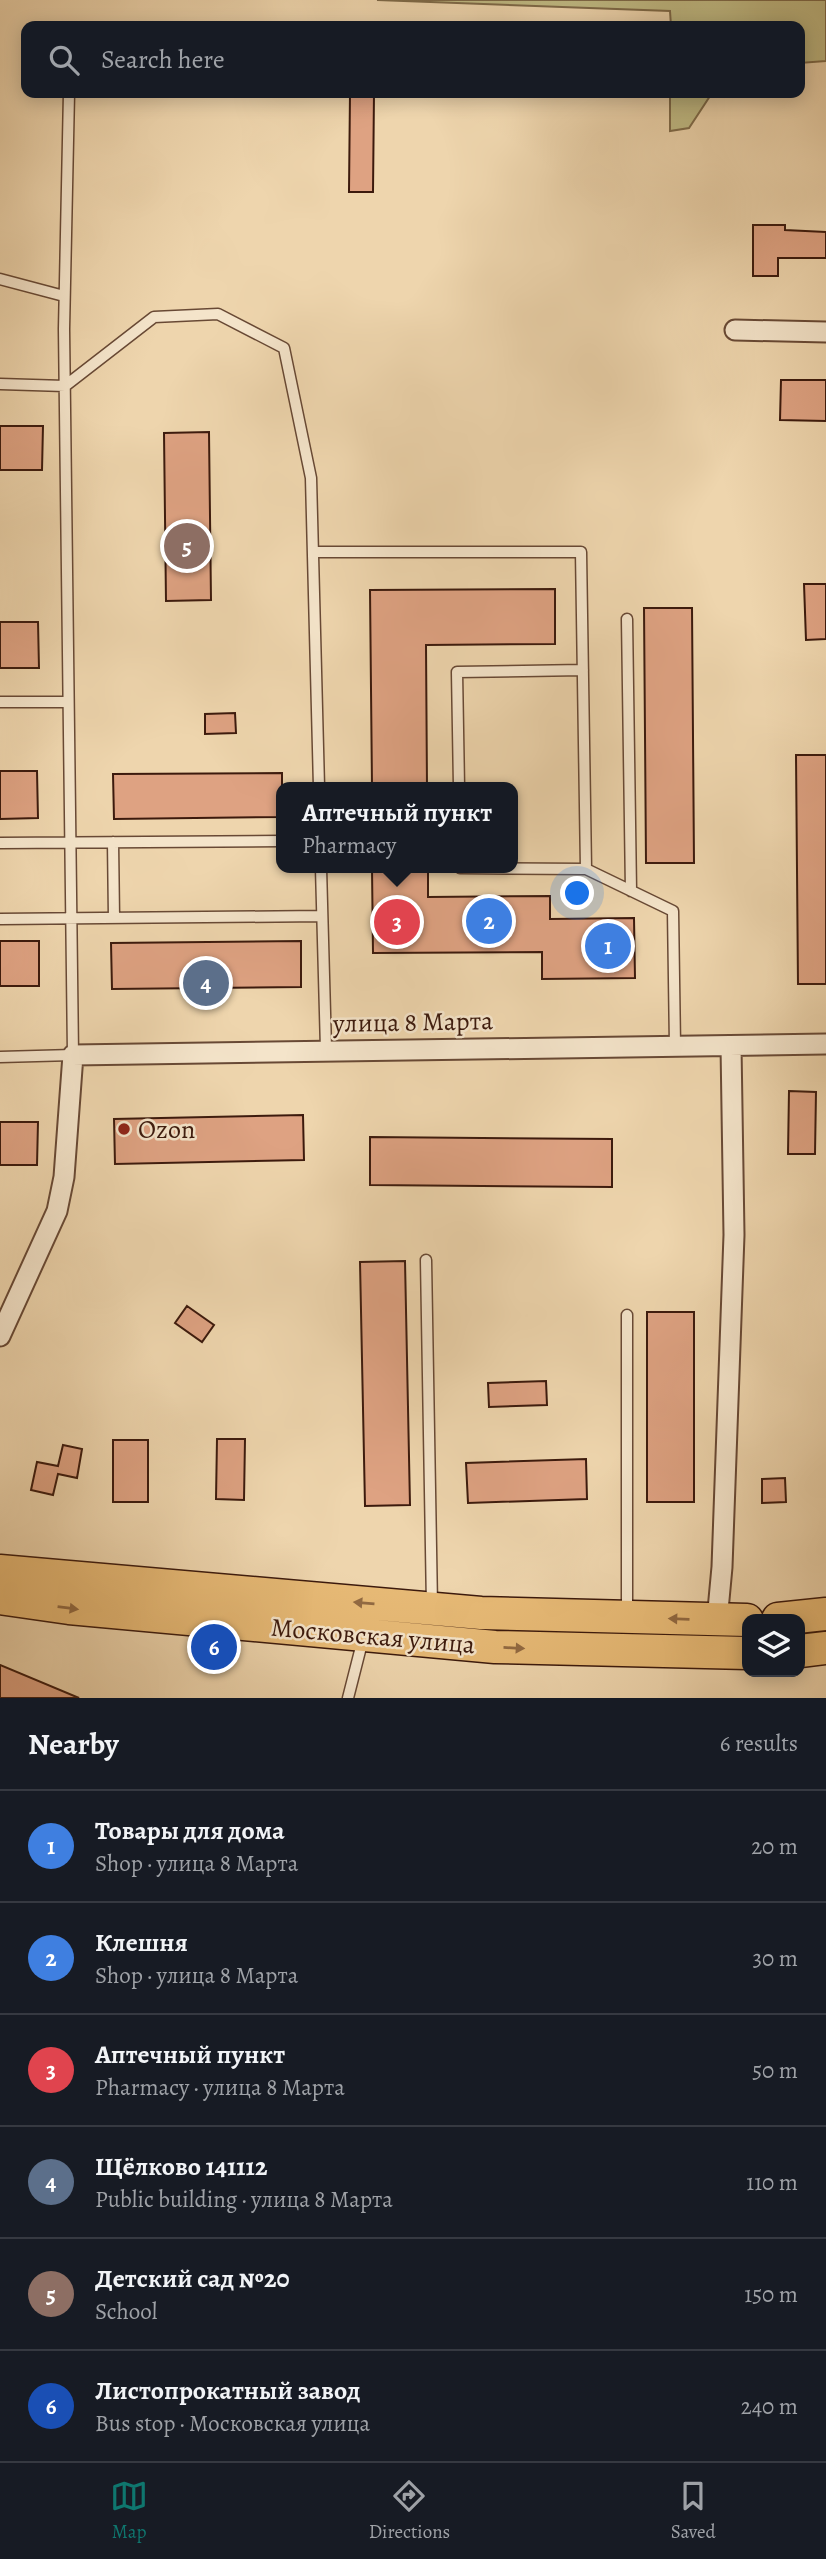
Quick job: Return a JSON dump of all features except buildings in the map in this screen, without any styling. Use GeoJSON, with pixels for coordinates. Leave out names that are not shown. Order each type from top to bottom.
{"type":"FeatureCollection","features":[{"type":"Feature","properties":{"kind":"main road","name":"Московская улица"},"geometry":{"type":"LineString","coordinates":[[0,1571],[432,1609],[732,1620]]}},
{"type":"Feature","properties":{"kind":"main road","name":"Московская улица"},"geometry":{"type":"LineString","coordinates":[[0,1598],[69,1608],[554,1651],[742,1653]]}},
{"type":"Feature","properties":{"kind":"main road"},"geometry":{"type":"LineString","coordinates":[[805,1616],[826,1614]]}},
{"type":"Feature","properties":{"kind":"main road"},"geometry":{"type":"LineString","coordinates":[[805,1650],[826,1648]]}},
{"type":"Feature","properties":{"kind":"street"},"geometry":{"type":"LineString","coordinates":[[735,330],[826,332]]}},
{"type":"Feature","properties":{"kind":"street","name":"улица 8 Марта"},"geometry":{"type":"LineString","coordinates":[[73,1055],[326,1049],[826,1044]]}},
{"type":"Feature","properties":{"kind":"street"},"geometry":{"type":"LineString","coordinates":[[731,1046],[734,1235],[722,1567],[732,1620]]}},
{"type":"Feature","properties":{"kind":"street"},"geometry":{"type":"LineString","coordinates":[[0,1336],[57,1210],[64,1177],[73,1055]]}},
{"type":"Feature","properties":{"kind":"lane"},"geometry":{"type":"LineString","coordinates":[[69,98],[64,296],[73,1055]]}},
{"type":"Feature","properties":{"kind":"lane"},"geometry":{"type":"LineString","coordinates":[[0,278],[64,296]]}},
{"type":"Feature","properties":{"kind":"lane"},"geometry":{"type":"LineString","coordinates":[[0,384],[65,386],[154,317],[218,314],[284,348],[311,478],[319,782]]}},
{"type":"Feature","properties":{"kind":"lane"},"geometry":{"type":"LineString","coordinates":[[313,552],[581,552],[586,869]]}},
{"type":"Feature","properties":{"kind":"lane"},"geometry":{"type":"LineString","coordinates":[[627,619],[631,891]]}},
{"type":"Feature","properties":{"kind":"lane"},"geometry":{"type":"LineString","coordinates":[[458,782],[457,672],[583,670]]}},
{"type":"Feature","properties":{"kind":"lane"},"geometry":{"type":"LineString","coordinates":[[0,702],[68,702]]}},
{"type":"Feature","properties":{"kind":"lane"},"geometry":{"type":"LineString","coordinates":[[0,843],[276,841]]}},
{"type":"Feature","properties":{"kind":"lane"},"geometry":{"type":"LineString","coordinates":[[113,842],[114,918]]}},
{"type":"Feature","properties":{"kind":"lane"},"geometry":{"type":"LineString","coordinates":[[518,868],[586,869],[673,911],[675,1046]]}},
{"type":"Feature","properties":{"kind":"lane"},"geometry":{"type":"LineString","coordinates":[[321,873],[326,1049]]}},
{"type":"Feature","properties":{"kind":"lane"},"geometry":{"type":"LineString","coordinates":[[0,919],[322,916]]}},
{"type":"Feature","properties":{"kind":"lane","name":"улица 8 Марта"},"geometry":{"type":"LineString","coordinates":[[0,1057],[73,1055]]}},
{"type":"Feature","properties":{"kind":"lane"},"geometry":{"type":"LineString","coordinates":[[426,1260],[432,1609]]}},
{"type":"Feature","properties":{"kind":"lane"},"geometry":{"type":"LineString","coordinates":[[627,1315],[627,1618]]}},
{"type":"Feature","properties":{"kind":"lane"},"geometry":{"type":"LineString","coordinates":[[348,1698],[364,1635]]}},
{"type":"Feature","properties":{"kind":"shaded area"},"geometry":{"type":"Polygon","coordinates":[[[377,0],[826,0],[826,61],[805,63],[805,21],[671,21],[670,11],[377,0]]]}},
{"type":"Feature","properties":{"kind":"shaded area"},"geometry":{"type":"Polygon","coordinates":[[[670,98],[709,98],[689,128],[670,131],[670,98]]]}},
{"type":"Feature","properties":{"kind":"place","name":"Детский сад №20"},"geometry":{"type":"Point","coordinates":[187,546]}},
{"type":"Feature","properties":{"kind":"place","name":"Клешня"},"geometry":{"type":"Point","coordinates":[489,921]}},
{"type":"Feature","properties":{"kind":"place","name":"Аптечный пункт"},"geometry":{"type":"Point","coordinates":[397,922]}},
{"type":"Feature","properties":{"kind":"place","name":"Товары для дома"},"geometry":{"type":"Point","coordinates":[608,946]}},
{"type":"Feature","properties":{"kind":"place","name":"Щёлково 141112"},"geometry":{"type":"Point","coordinates":[206,983]}},
{"type":"Feature","properties":{"kind":"place","name":"Ozon"},"geometry":{"type":"Point","coordinates":[124,1129]}},
{"type":"Feature","properties":{"kind":"place","name":"Листопрокатный завод"},"geometry":{"type":"Point","coordinates":[214,1647]}}]}
